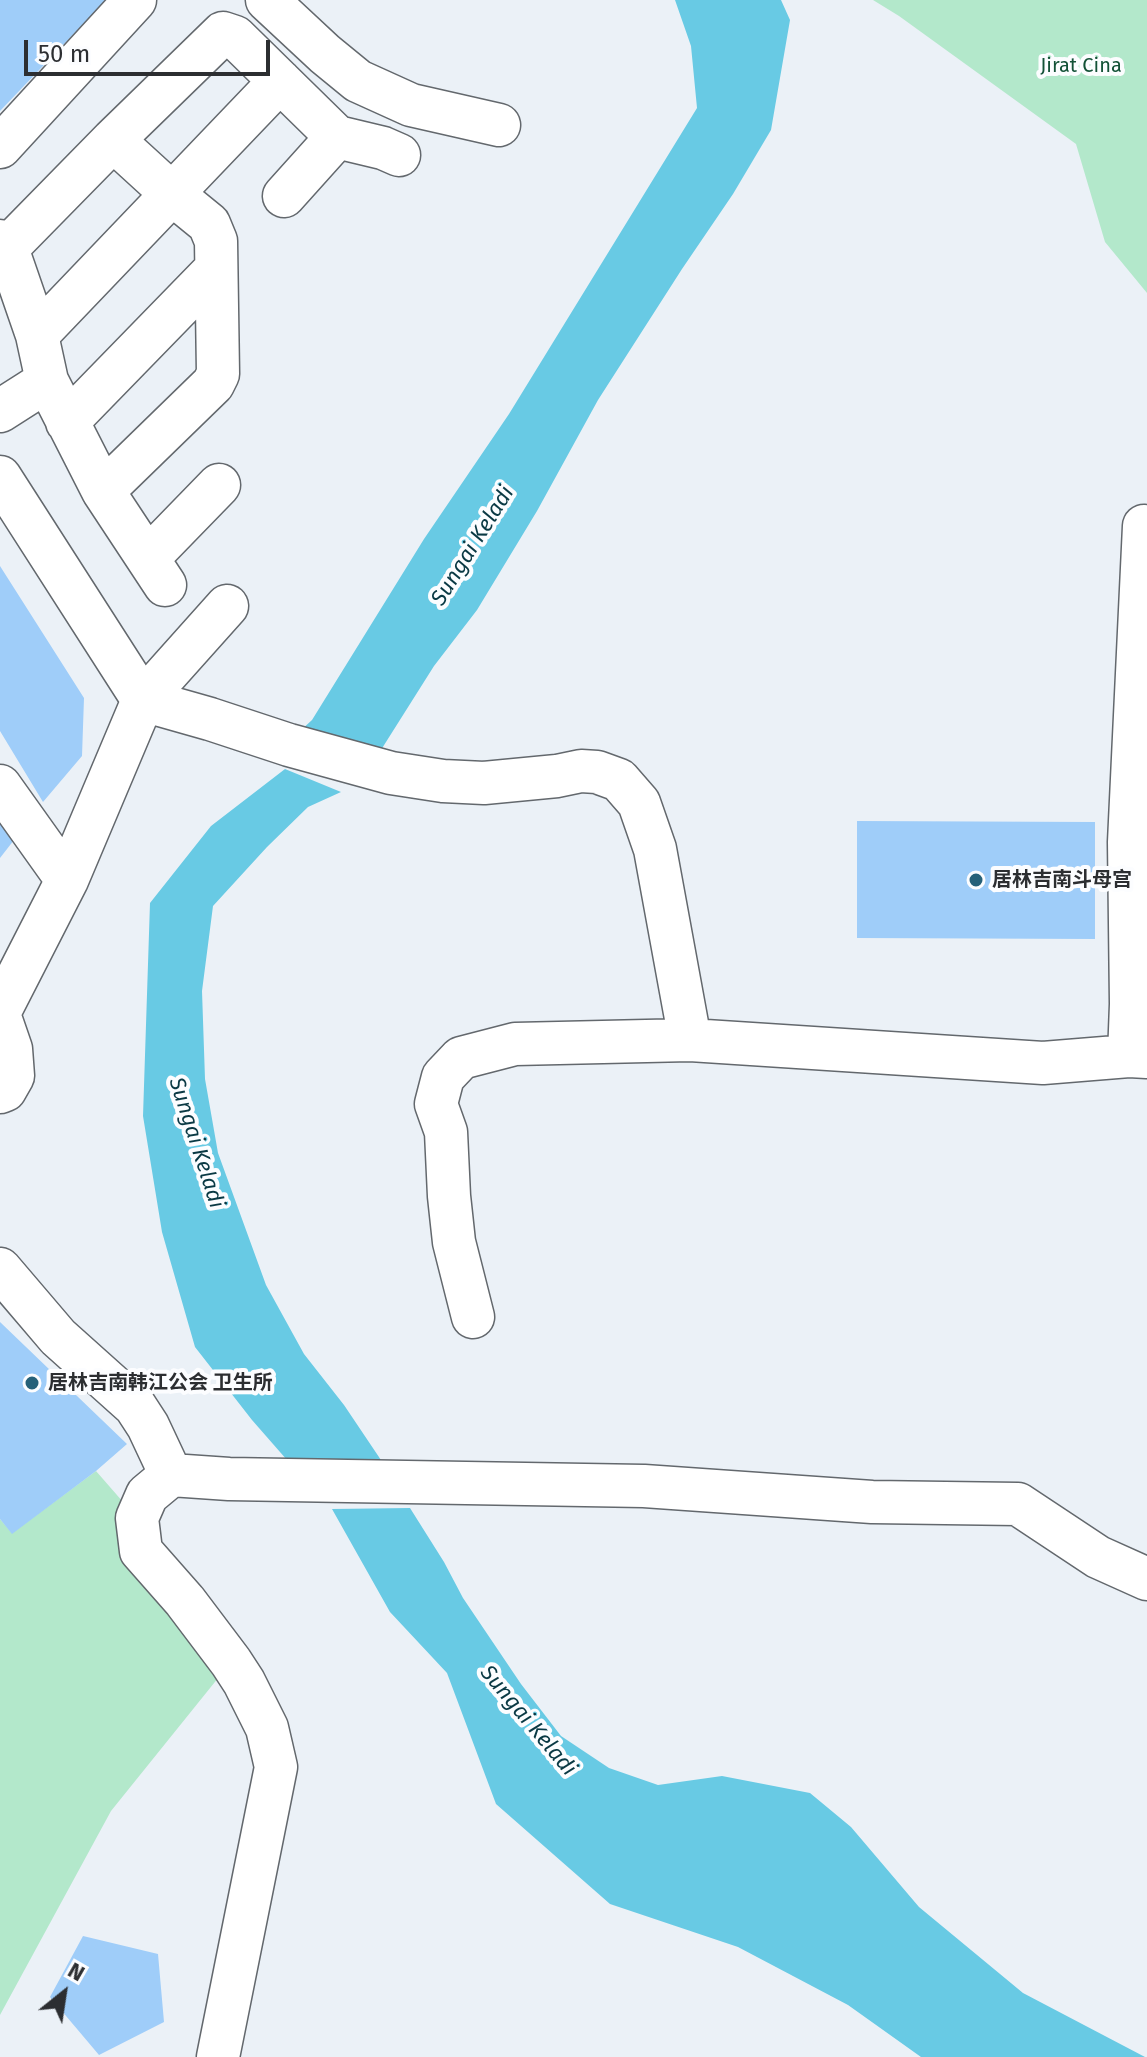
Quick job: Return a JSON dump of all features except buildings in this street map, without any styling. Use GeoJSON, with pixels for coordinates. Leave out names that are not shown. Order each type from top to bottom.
{"type":"FeatureCollection","features":[{"type":"Feature","properties":{"kind":"street"},"geometry":{"type":"LineString","coordinates":[[0,147],[135,0]]}},
{"type":"Feature","properties":{"kind":"street"},"geometry":{"type":"LineString","coordinates":[[267,0],[358,81],[411,105],[499,125]]}},
{"type":"Feature","properties":{"kind":"street"},"geometry":{"type":"LineString","coordinates":[[219,485],[156,571],[103,491],[47,381],[37,335],[3,244],[223,33],[235,37],[337,137],[399,155]]}},
{"type":"Feature","properties":{"kind":"street"},"geometry":{"type":"LineString","coordinates":[[37,335],[280,81]]}},
{"type":"Feature","properties":{"kind":"street"},"geometry":{"type":"LineString","coordinates":[[284,196],[337,137]]}},
{"type":"Feature","properties":{"kind":"street"},"geometry":{"type":"LineString","coordinates":[[103,491],[213,384],[218,374],[216,241],[209,224],[113,140]]}},
{"type":"Feature","properties":{"kind":"street"},"geometry":{"type":"LineString","coordinates":[[67,422],[216,269]]}},
{"type":"Feature","properties":{"kind":"street"},"geometry":{"type":"LineString","coordinates":[[0,411],[47,381]]}},
{"type":"Feature","properties":{"kind":"street"},"geometry":{"type":"LineString","coordinates":[[0,477],[143,700],[391,773],[484,783],[581,771],[597,772],[619,780],[639,803],[655,849],[690,1040]]}},
{"type":"Feature","properties":{"kind":"street"},"geometry":{"type":"LineString","coordinates":[[473,1317],[454,1242],[446,1132],[436,1104],[443,1077],[461,1058],[515,1044],[690,1040],[1043,1063],[1138,1056],[1131,1004],[1129,842],[1144,526]]}},
{"type":"Feature","properties":{"kind":"street"},"geometry":{"type":"LineString","coordinates":[[0,1092],[5,1090],[13,1076],[11,1049],[0,1014],[67,880],[143,700],[227,606]]}},
{"type":"Feature","properties":{"kind":"street"},"geometry":{"type":"LineString","coordinates":[[0,786],[67,880]]}},
{"type":"Feature","properties":{"kind":"street"},"geometry":{"type":"LineString","coordinates":[[0,1269],[58,1337],[135,1406],[171,1475]]}},
{"type":"Feature","properties":{"kind":"street"},"geometry":{"type":"LineString","coordinates":[[218,2057],[276,1767],[267,1728],[244,1682],[185,1601],[141,1551],[137,1518],[147,1495],[171,1475],[229,1479],[644,1486],[872,1502],[1018,1504],[1098,1557],[1147,1579]]}},
{"type":"Feature","properties":{"kind":"green space","name":"Jirat Cina"},"geometry":{"type":"Polygon","coordinates":[[[873,0],[1147,0],[1147,293],[1105,242],[1076,144],[873,0]]]}},
{"type":"Feature","properties":{"kind":"green space"},"geometry":{"type":"Polygon","coordinates":[[[96,1471],[137,1518],[231,1662],[111,1811],[0,2015],[0,1519],[12,1533],[96,1471]]]}},
{"type":"Feature","properties":{"kind":"water","name":"Sungai Keladi"},"geometry":{"type":"Polygon","coordinates":[[[675,0],[781,0],[790,20],[771,130],[733,194],[598,400],[537,511],[477,610],[434,666],[374,761],[299,732],[312,720],[424,539],[509,414],[697,108],[691,46],[675,0]]]}},
{"type":"Feature","properties":{"kind":"water","name":"Sungai Keladi"},"geometry":{"type":"Polygon","coordinates":[[[285,769],[341,792],[308,807],[213,906],[202,991],[205,1079],[218,1153],[266,1285],[304,1354],[344,1405],[385,1466],[294,1468],[195,1347],[162,1232],[143,1116],[150,903],[211,826],[285,769]]]}},
{"type":"Feature","properties":{"kind":"water","name":"Sungai Keladi"},"geometry":{"type":"Polygon","coordinates":[[[410,1508],[463,1598],[521,1684],[561,1736],[609,1768],[658,1785],[722,1776],[810,1793],[851,1827],[919,1907],[1023,1993],[1145,2057],[921,2057],[848,2005],[738,1947],[610,1904],[496,1804],[447,1673],[390,1612],[332,1509],[410,1508]]]}},
{"type":"Feature","properties":{"kind":"place","name":"居林吉南斗母宫"},"geometry":{"type":"Point","coordinates":[976,880]}},
{"type":"Feature","properties":{"kind":"place","name":"居林吉南韩江公会 卫生所"},"geometry":{"type":"Point","coordinates":[32,1383]}}]}
